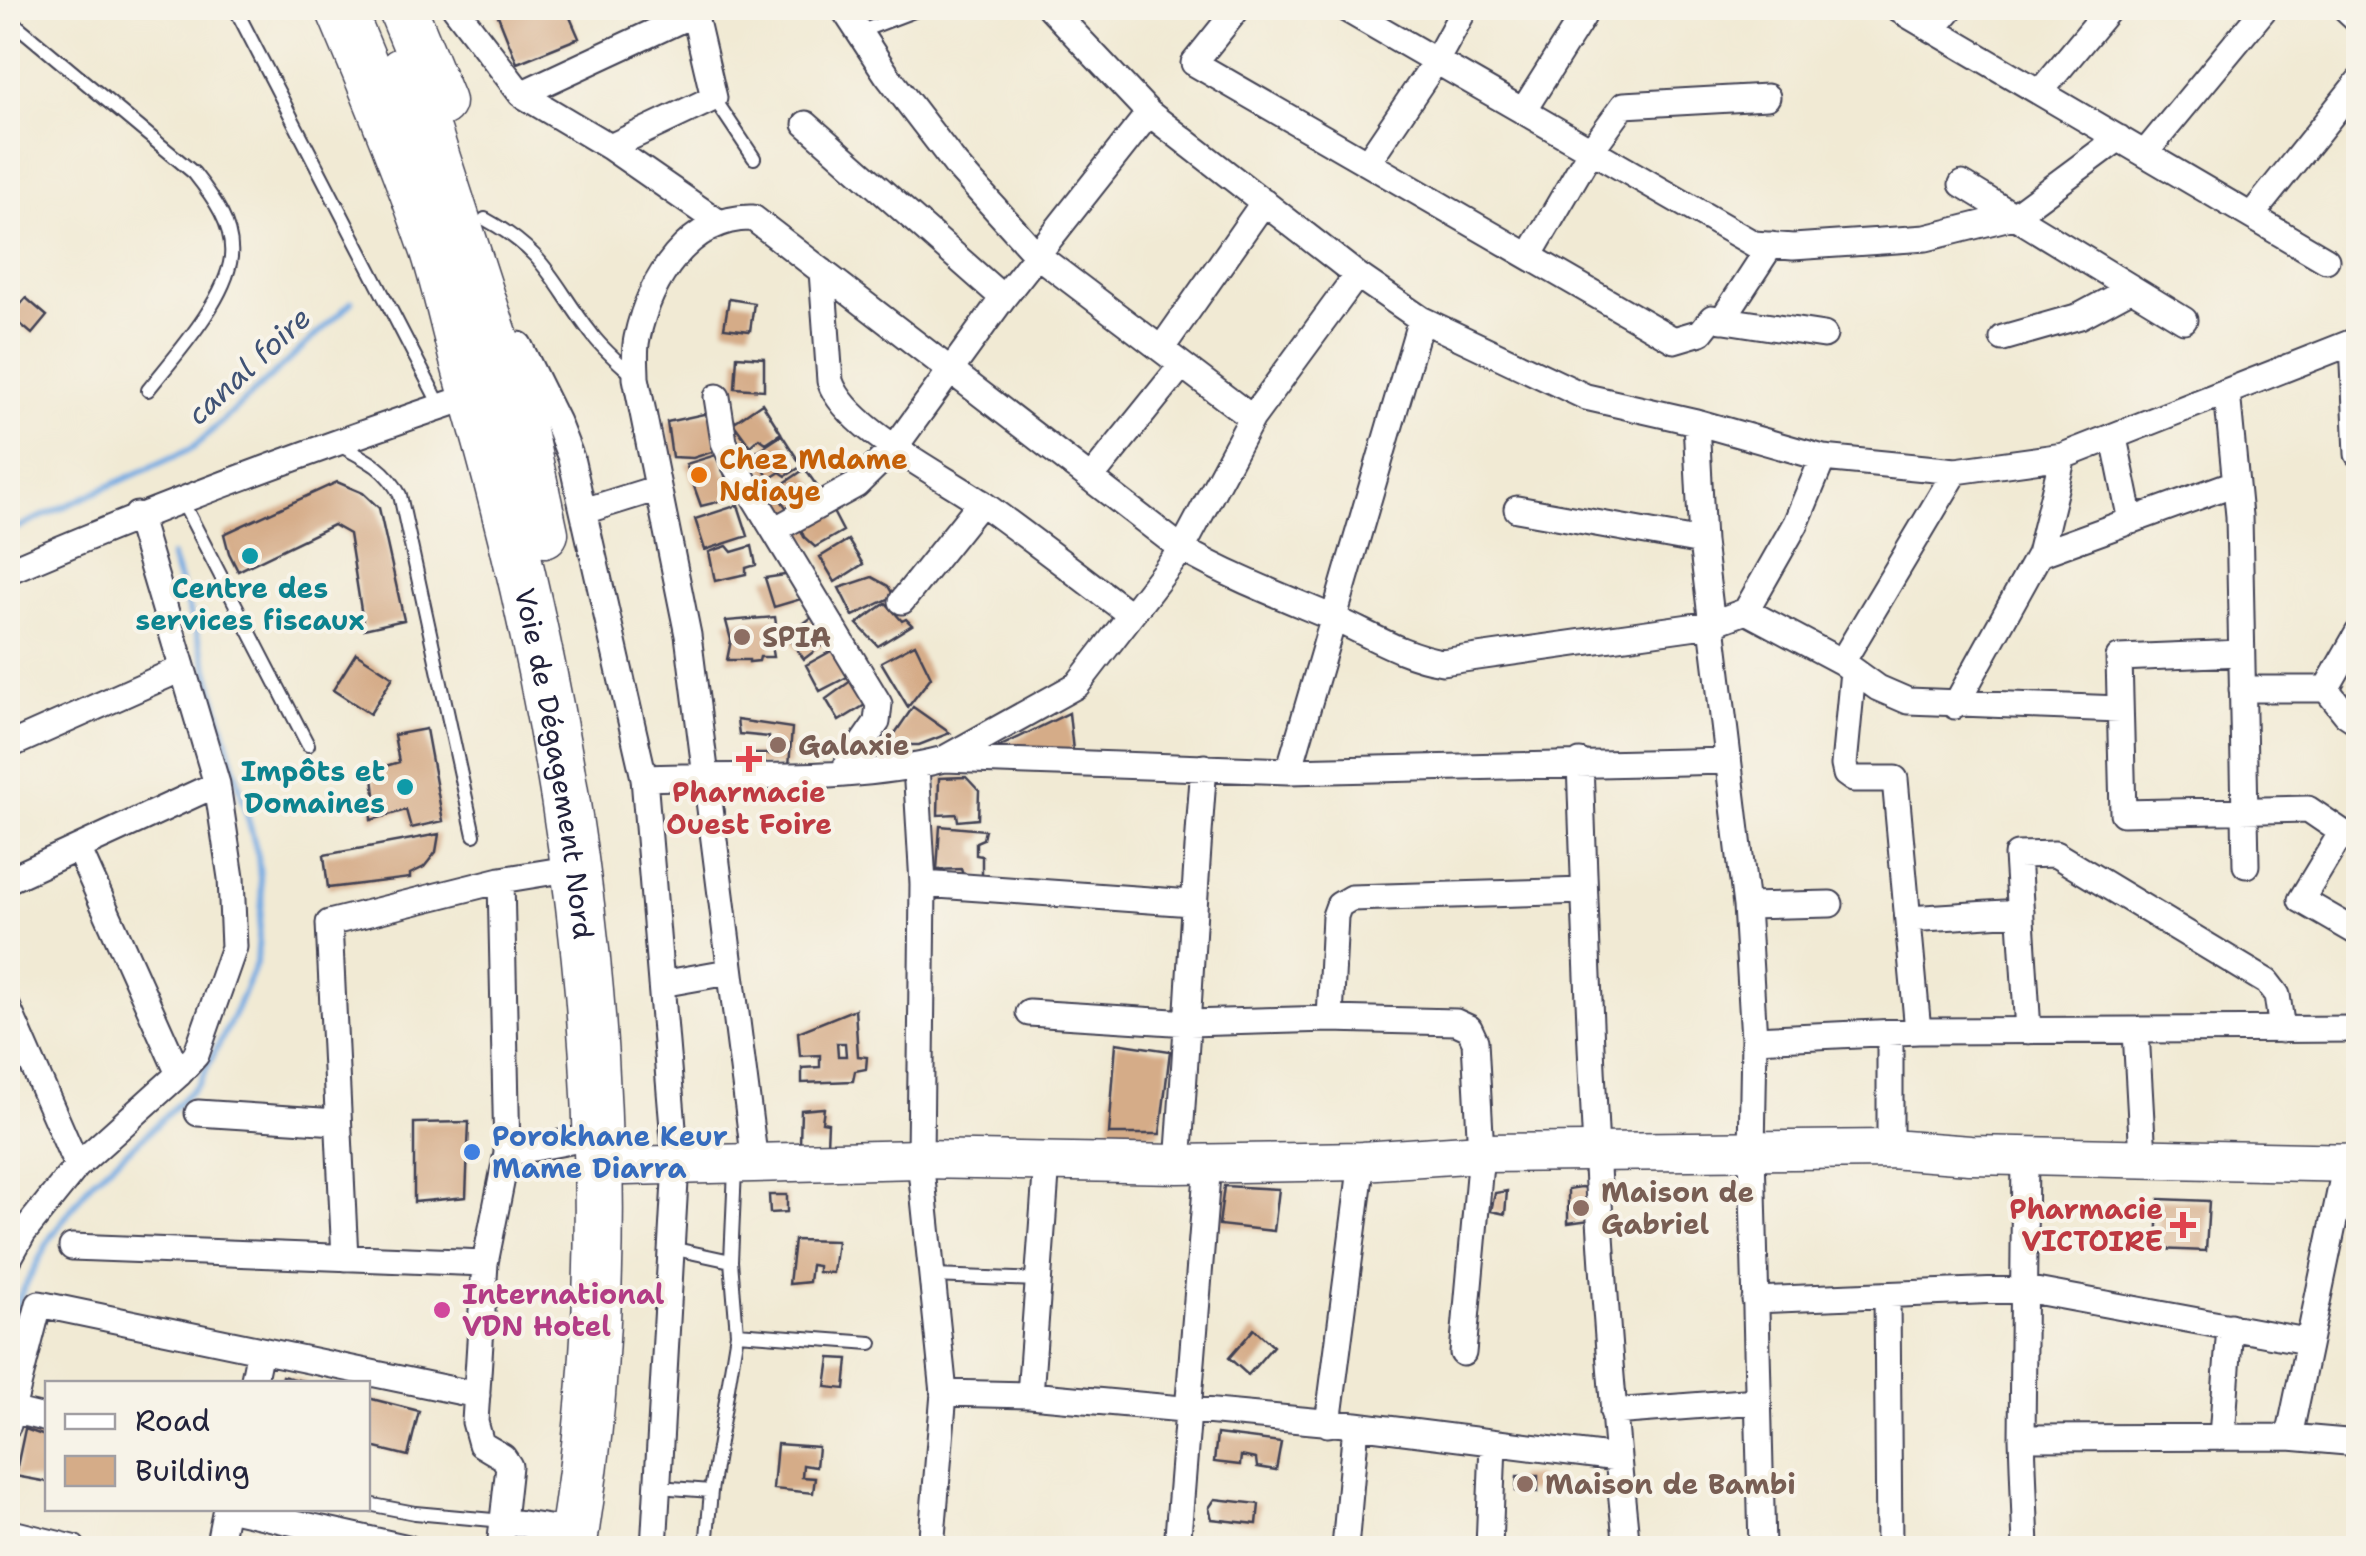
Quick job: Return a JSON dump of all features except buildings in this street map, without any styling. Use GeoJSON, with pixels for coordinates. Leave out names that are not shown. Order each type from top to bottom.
{"type":"FeatureCollection","features":[{"type":"Feature","properties":{"kind":"highway"},"geometry":{"type":"LineString","coordinates":[[309,8],[428,320],[461,390]]}},
{"type":"Feature","properties":{"kind":"highway","name":"Voie de Dégagement Nord"},"geometry":{"type":"LineString","coordinates":[[340,8],[412,139],[518,412],[579,694],[600,818],[624,1048],[611,1151]]}},
{"type":"Feature","properties":{"kind":"highway","name":"Voie de Dégagement Nord"},"geometry":{"type":"LineString","coordinates":[[374,8],[412,139],[461,390],[503,496],[548,704],[574,868],[611,1151],[624,1358],[584,1543]]}},
{"type":"Feature","properties":{"kind":"highway"},"geometry":{"type":"LineString","coordinates":[[402,8],[485,219],[519,345],[518,412]]}},
{"type":"Feature","properties":{"kind":"street"},"geometry":{"type":"LineString","coordinates":[[455,8],[521,94],[610,147],[718,222]]}},
{"type":"Feature","properties":{"kind":"street"},"geometry":{"type":"LineString","coordinates":[[843,8],[956,165],[1037,255],[1252,418]]}},
{"type":"Feature","properties":{"kind":"street"},"geometry":{"type":"LineString","coordinates":[[1050,8],[1149,112],[1356,275],[1421,319],[1586,397],[1696,422],[1823,458],[1956,471],[2063,456],[2356,341],[2358,454]]}},
{"type":"Feature","properties":{"kind":"street"},"geometry":{"type":"LineString","coordinates":[[1344,8],[1754,244],[1794,247],[1926,238],[2014,216],[2119,138]]}},
{"type":"Feature","properties":{"kind":"street"},"geometry":{"type":"LineString","coordinates":[[1367,163],[1436,61],[1465,8]]}},
{"type":"Feature","properties":{"kind":"street"},"geometry":{"type":"LineString","coordinates":[[1523,111],[1583,16],[1583,8]]}},
{"type":"Feature","properties":{"kind":"street"},"geometry":{"type":"LineString","coordinates":[[1896,8],[2326,260]]}},
{"type":"Feature","properties":{"kind":"street"},"geometry":{"type":"LineString","coordinates":[[1934,29],[1952,8]]}},
{"type":"Feature","properties":{"kind":"street"},"geometry":{"type":"LineString","coordinates":[[2040,92],[2110,8]]}},
{"type":"Feature","properties":{"kind":"street"},"geometry":{"type":"LineString","coordinates":[[2145,154],[2265,8]]}},
{"type":"Feature","properties":{"kind":"street"},"geometry":{"type":"LineString","coordinates":[[2345,8],[2358,20]]}},
{"type":"Feature","properties":{"kind":"street"},"geometry":{"type":"LineString","coordinates":[[1234,9],[1194,63],[1674,340],[1701,332],[1712,318],[1824,335]]}},
{"type":"Feature","properties":{"kind":"street"},"geometry":{"type":"LineString","coordinates":[[521,94],[694,10],[714,98],[610,147]]}},
{"type":"Feature","properties":{"kind":"street"},"geometry":{"type":"LineString","coordinates":[[2251,216],[2358,82]]}},
{"type":"Feature","properties":{"kind":"street"},"geometry":{"type":"LineString","coordinates":[[1529,256],[1591,150],[1624,105],[1767,97]]}},
{"type":"Feature","properties":{"kind":"street"},"geometry":{"type":"LineString","coordinates":[[774,530],[856,485],[895,447],[1003,298],[1149,112]]}},
{"type":"Feature","properties":{"kind":"street"},"geometry":{"type":"LineString","coordinates":[[806,124],[1003,298]]}},
{"type":"Feature","properties":{"kind":"street"},"geometry":{"type":"LineString","coordinates":[[1962,184],[2184,320]]}},
{"type":"Feature","properties":{"kind":"street"},"geometry":{"type":"LineString","coordinates":[[1091,478],[1172,357],[1264,202]]}},
{"type":"Feature","properties":{"kind":"street"},"geometry":{"type":"LineString","coordinates":[[745,1163],[728,972],[688,635],[636,378],[636,340],[650,300],[668,266],[691,237],[718,222],[735,217],[753,218],[1182,549],[1228,575],[1418,658],[1442,662],[1711,624],[1746,611],[1796,523],[1823,458]]}},
{"type":"Feature","properties":{"kind":"street"},"geometry":{"type":"LineString","coordinates":[[1722,320],[1771,245]]}},
{"type":"Feature","properties":{"kind":"street"},"geometry":{"type":"LineString","coordinates":[[822,270],[830,380],[845,408],[895,447],[981,502],[1131,615]]}},
{"type":"Feature","properties":{"kind":"street"},"geometry":{"type":"LineString","coordinates":[[644,778],[841,774],[916,766],[944,758],[1077,685],[1182,549],[1252,418],[1356,275]]}},
{"type":"Feature","properties":{"kind":"street"},"geometry":{"type":"LineString","coordinates":[[2003,338],[2080,316],[2132,288]]}},
{"type":"Feature","properties":{"kind":"street"},"geometry":{"type":"LineString","coordinates":[[1290,772],[1421,319]]}},
{"type":"Feature","properties":{"kind":"street"},"geometry":{"type":"LineString","coordinates":[[519,345],[571,458],[644,778],[676,1164],[654,1548]]}},
{"type":"Feature","properties":{"kind":"street"},"geometry":{"type":"LineString","coordinates":[[8,571],[138,515],[461,390]]}},
{"type":"Feature","properties":{"kind":"street"},"geometry":{"type":"LineString","coordinates":[[2226,392],[2239,516],[2246,866]]}},
{"type":"Feature","properties":{"kind":"street"},"geometry":{"type":"LineString","coordinates":[[718,397],[724,442],[880,704],[877,722],[841,774]]}},
{"type":"Feature","properties":{"kind":"street"},"geometry":{"type":"LineString","coordinates":[[1696,422],[1702,542],[1746,906],[1754,1038],[1752,1151],[1762,1548]]}},
{"type":"Feature","properties":{"kind":"street"},"geometry":{"type":"LineString","coordinates":[[2114,438],[2131,521]]}},
{"type":"Feature","properties":{"kind":"street"},"geometry":{"type":"LineString","coordinates":[[1955,706],[2039,554],[2063,456]]}},
{"type":"Feature","properties":{"kind":"street"},"geometry":{"type":"LineString","coordinates":[[1918,1031],[1895,779],[1854,779],[1846,774],[1847,667],[1956,471]]}},
{"type":"Feature","properties":{"kind":"street"},"geometry":{"type":"LineString","coordinates":[[2039,554],[2235,483]]}},
{"type":"Feature","properties":{"kind":"street"},"geometry":{"type":"LineString","coordinates":[[584,511],[658,488]]}},
{"type":"Feature","properties":{"kind":"street"},"geometry":{"type":"LineString","coordinates":[[902,601],[981,502]]}},
{"type":"Feature","properties":{"kind":"street"},"geometry":{"type":"LineString","coordinates":[[1517,509],[1702,542]]}},
{"type":"Feature","properties":{"kind":"street"},"geometry":{"type":"LineString","coordinates":[[8,1260],[23,1233],[77,1166],[196,1055],[234,947],[231,878],[217,784],[138,515]]}},
{"type":"Feature","properties":{"kind":"street"},"geometry":{"type":"LineString","coordinates":[[1746,611],[1908,702],[2120,710]]}},
{"type":"Feature","properties":{"kind":"street"},"geometry":{"type":"LineString","coordinates":[[2326,689],[2358,633]]}},
{"type":"Feature","properties":{"kind":"street"},"geometry":{"type":"LineString","coordinates":[[2241,653],[2119,658],[2123,813],[2308,809],[2350,837],[2301,900],[2358,933]]}},
{"type":"Feature","properties":{"kind":"street"},"geometry":{"type":"LineString","coordinates":[[8,746],[181,670]]}},
{"type":"Feature","properties":{"kind":"street"},"geometry":{"type":"LineString","coordinates":[[2242,690],[2326,689]]}},
{"type":"Feature","properties":{"kind":"street"},"geometry":{"type":"LineString","coordinates":[[2326,689],[2346,714],[2358,722]]}},
{"type":"Feature","properties":{"kind":"street"},"geometry":{"type":"LineString","coordinates":[[944,758],[1290,772],[1728,760]]}},
{"type":"Feature","properties":{"kind":"street"},"geometry":{"type":"LineString","coordinates":[[1580,762],[1612,1412],[1627,1548]]}},
{"type":"Feature","properties":{"kind":"street"},"geometry":{"type":"LineString","coordinates":[[916,766],[922,884],[920,1159],[944,1394],[930,1548]]}},
{"type":"Feature","properties":{"kind":"street"},"geometry":{"type":"LineString","coordinates":[[1177,1548],[1188,1412],[1193,1163],[1188,1022],[1192,903],[1204,766]]}},
{"type":"Feature","properties":{"kind":"street"},"geometry":{"type":"LineString","coordinates":[[8,880],[217,784]]}},
{"type":"Feature","properties":{"kind":"street"},"geometry":{"type":"LineString","coordinates":[[78,848],[179,1074]]}},
{"type":"Feature","properties":{"kind":"street"},"geometry":{"type":"LineString","coordinates":[[2028,1031],[2016,854],[2056,854],[2266,982],[2277,995],[2282,1030]]}},
{"type":"Feature","properties":{"kind":"street"},"geometry":{"type":"LineString","coordinates":[[345,1258],[329,923],[501,880],[574,868]]}},
{"type":"Feature","properties":{"kind":"street"},"geometry":{"type":"LineString","coordinates":[[500,1548],[509,1466],[503,1456],[481,1444],[476,1434],[485,1263],[508,1153],[501,880]]}},
{"type":"Feature","properties":{"kind":"street"},"geometry":{"type":"LineString","coordinates":[[922,884],[1192,903]]}},
{"type":"Feature","properties":{"kind":"street"},"geometry":{"type":"LineString","coordinates":[[1330,1018],[1336,916],[1339,905],[1351,898],[1584,891]]}},
{"type":"Feature","properties":{"kind":"street"},"geometry":{"type":"LineString","coordinates":[[1746,906],[1830,904]]}},
{"type":"Feature","properties":{"kind":"street"},"geometry":{"type":"LineString","coordinates":[[1908,919],[2021,912]]}},
{"type":"Feature","properties":{"kind":"street"},"geometry":{"type":"LineString","coordinates":[[662,984],[728,972]]}},
{"type":"Feature","properties":{"kind":"street"},"geometry":{"type":"LineString","coordinates":[[8,1008],[77,1166]]}},
{"type":"Feature","properties":{"kind":"street"},"geometry":{"type":"LineString","coordinates":[[1029,1013],[1188,1022],[1330,1018],[1456,1022],[1469,1028],[1475,1042],[1481,1153],[1463,1353]]}},
{"type":"Feature","properties":{"kind":"street"},"geometry":{"type":"LineString","coordinates":[[1754,1038],[1918,1031],[2358,1029]]}},
{"type":"Feature","properties":{"kind":"street"},"geometry":{"type":"LineString","coordinates":[[2136,1031],[2143,1157]]}},
{"type":"Feature","properties":{"kind":"street"},"geometry":{"type":"LineString","coordinates":[[1890,1034],[1890,1149]]}},
{"type":"Feature","properties":{"kind":"street"},"geometry":{"type":"LineString","coordinates":[[198,1113],[337,1122]]}},
{"type":"Feature","properties":{"kind":"street"},"geometry":{"type":"LineString","coordinates":[[508,1153],[611,1151],[676,1164],[920,1159],[1193,1163],[1362,1162],[1481,1153],[1890,1149],[2352,1163],[2306,1341],[2289,1437]]}},
{"type":"Feature","properties":{"kind":"street"},"geometry":{"type":"LineString","coordinates":[[2025,1156],[2022,1438],[2026,1548]]}},
{"type":"Feature","properties":{"kind":"street"},"geometry":{"type":"LineString","coordinates":[[1030,1396],[1047,1161]]}},
{"type":"Feature","properties":{"kind":"street"},"geometry":{"type":"LineString","coordinates":[[1328,1424],[1362,1162]]}},
{"type":"Feature","properties":{"kind":"street"},"geometry":{"type":"LineString","coordinates":[[72,1247],[485,1263]]}},
{"type":"Feature","properties":{"kind":"street"},"geometry":{"type":"LineString","coordinates":[[1755,1300],[2025,1290],[2306,1341]]}},
{"type":"Feature","properties":{"kind":"street"},"geometry":{"type":"LineString","coordinates":[[1886,1295],[1888,1548]]}},
{"type":"Feature","properties":{"kind":"street"},"geometry":{"type":"LineString","coordinates":[[45,1419],[10,1417],[39,1304],[477,1395]]}},
{"type":"Feature","properties":{"kind":"street"},"geometry":{"type":"LineString","coordinates":[[2222,1437],[2230,1326]]}},
{"type":"Feature","properties":{"kind":"street"},"geometry":{"type":"LineString","coordinates":[[254,1381],[260,1350]]}},
{"type":"Feature","properties":{"kind":"street"},"geometry":{"type":"LineString","coordinates":[[944,1394],[1030,1396],[1356,1425],[1618,1458]]}},
{"type":"Feature","properties":{"kind":"street"},"geometry":{"type":"LineString","coordinates":[[1612,1412],[1757,1401]]}},
{"type":"Feature","properties":{"kind":"street"},"geometry":{"type":"LineString","coordinates":[[1345,1548],[1356,1425]]}},
{"type":"Feature","properties":{"kind":"street"},"geometry":{"type":"LineString","coordinates":[[2022,1438],[2289,1437],[2358,1443]]}},
{"type":"Feature","properties":{"kind":"street"},"geometry":{"type":"LineString","coordinates":[[1489,1548],[1493,1443]]}},
{"type":"Feature","properties":{"kind":"street"},"geometry":{"type":"LineString","coordinates":[[218,1548],[226,1511]]}},
{"type":"Feature","properties":{"kind":"street"},"geometry":{"type":"LineString","coordinates":[[241,1511],[408,1548]]}},
{"type":"Feature","properties":{"kind":"street"},"geometry":{"type":"LineString","coordinates":[[504,1522],[584,1543]]}},
{"type":"Feature","properties":{"kind":"street"},"geometry":{"type":"LineString","coordinates":[[8,1532],[74,1548]]}},
{"type":"Feature","properties":{"kind":"lane"},"geometry":{"type":"LineString","coordinates":[[235,8],[461,390]]}},
{"type":"Feature","properties":{"kind":"lane"},"geometry":{"type":"LineString","coordinates":[[860,32],[922,8]]}},
{"type":"Feature","properties":{"kind":"lane"},"geometry":{"type":"LineString","coordinates":[[8,18],[194,173],[226,222],[231,256],[222,286],[148,390]]}},
{"type":"Feature","properties":{"kind":"lane"},"geometry":{"type":"LineString","coordinates":[[714,98],[754,158]]}},
{"type":"Feature","properties":{"kind":"lane"},"geometry":{"type":"LineString","coordinates":[[485,219],[513,234],[540,258],[592,335],[636,378]]}},
{"type":"Feature","properties":{"kind":"lane"},"geometry":{"type":"LineString","coordinates":[[332,442],[376,464],[391,478],[400,496],[474,835]]}},
{"type":"Feature","properties":{"kind":"lane"},"geometry":{"type":"LineString","coordinates":[[182,501],[308,745]]}},
{"type":"Feature","properties":{"kind":"lane"},"geometry":{"type":"LineString","coordinates":[[706,1548],[711,1491],[737,1333],[731,1261],[745,1163]]}},
{"type":"Feature","properties":{"kind":"lane"},"geometry":{"type":"LineString","coordinates":[[671,1248],[731,1261]]}},
{"type":"Feature","properties":{"kind":"lane"},"geometry":{"type":"LineString","coordinates":[[933,1276],[1039,1280]]}},
{"type":"Feature","properties":{"kind":"lane"},"geometry":{"type":"LineString","coordinates":[[737,1333],[871,1342]]}},
{"type":"Feature","properties":{"kind":"lane"},"geometry":{"type":"LineString","coordinates":[[658,1487],[711,1491]]}},
{"type":"Feature","properties":{"kind":"lane"},"geometry":{"type":"LineString","coordinates":[[370,1504],[504,1522]]}},
{"type":"Feature","properties":{"kind":"waterway","name":"canal foire"},"geometry":{"type":"LineString","coordinates":[[8,532],[193,448],[352,302]]}},
{"type":"Feature","properties":{"kind":"waterway"},"geometry":{"type":"LineString","coordinates":[[8,1345],[20,1296],[50,1238],[92,1181],[199,1083],[257,961],[262,899],[258,856],[207,666],[171,556]]}},
{"type":"Feature","properties":{"kind":"place","name":"Chez Mdame Ndiaye"},"geometry":{"type":"Point","coordinates":[699,475]}},
{"type":"Feature","properties":{"kind":"place","name":"Centre des services fiscaux"},"geometry":{"type":"Point","coordinates":[250,556]}},
{"type":"Feature","properties":{"kind":"place","name":"SPIA"},"geometry":{"type":"Point","coordinates":[742,637]}},
{"type":"Feature","properties":{"kind":"place","name":"Galaxie"},"geometry":{"type":"Point","coordinates":[778,745]}},
{"type":"Feature","properties":{"kind":"place","name":"Pharmacie Ouest Foire"},"geometry":{"type":"Point","coordinates":[749,759]}},
{"type":"Feature","properties":{"kind":"place","name":"Impôts et Domaines"},"geometry":{"type":"Point","coordinates":[405,787]}},
{"type":"Feature","properties":{"kind":"place","name":"Porokhane Keur Mame Diarra"},"geometry":{"type":"Point","coordinates":[472,1152]}},
{"type":"Feature","properties":{"kind":"place","name":"Maison de Gabriel"},"geometry":{"type":"Point","coordinates":[1581,1208]}},
{"type":"Feature","properties":{"kind":"place","name":"Pharmacie VICTOIRE"},"geometry":{"type":"Point","coordinates":[2183,1225]}},
{"type":"Feature","properties":{"kind":"place","name":"International VDN Hotel"},"geometry":{"type":"Point","coordinates":[442,1310]}},
{"type":"Feature","properties":{"kind":"place","name":"Maison de Bambi"},"geometry":{"type":"Point","coordinates":[1525,1484]}}]}
